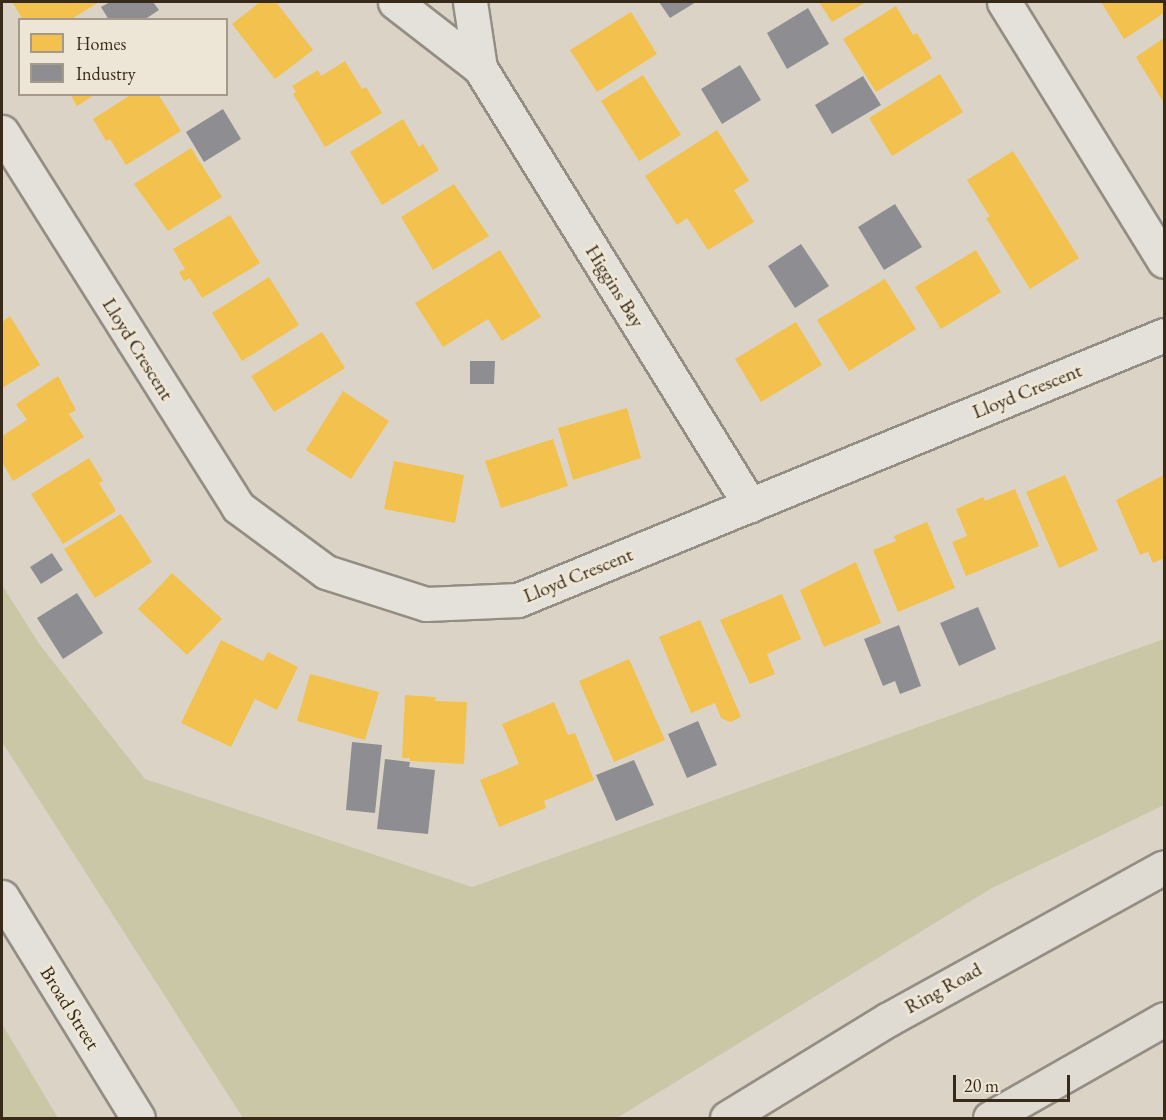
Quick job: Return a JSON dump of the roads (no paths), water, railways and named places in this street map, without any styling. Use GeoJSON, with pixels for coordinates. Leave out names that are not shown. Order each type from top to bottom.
{"type":"FeatureCollection","features":[{"type":"Feature","properties":{"kind":"highway","name":"Ring Road"},"geometry":{"type":"LineString","coordinates":[[727,1119],[886,1020],[1164,867]]}},
{"type":"Feature","properties":{"kind":"highway"},"geometry":{"type":"LineString","coordinates":[[990,1119],[1164,1019]]}},
{"type":"Feature","properties":{"kind":"street","name":"Higgins Bay"},"geometry":{"type":"LineString","coordinates":[[395,2],[480,68],[750,505]]}},
{"type":"Feature","properties":{"kind":"street","name":"Higgins Bay"},"geometry":{"type":"LineString","coordinates":[[470,2],[480,68]]}},
{"type":"Feature","properties":{"kind":"street"},"geometry":{"type":"LineString","coordinates":[[1004,2],[1164,261]]}},
{"type":"Feature","properties":{"kind":"street","name":"Lloyd Crescent"},"geometry":{"type":"LineString","coordinates":[[2,132],[238,507],[326,572],[426,604],[518,600],[1164,335]]}},
{"type":"Feature","properties":{"kind":"street","name":"Broad Street"},"geometry":{"type":"LineString","coordinates":[[2,897],[138,1119]]}}]}
